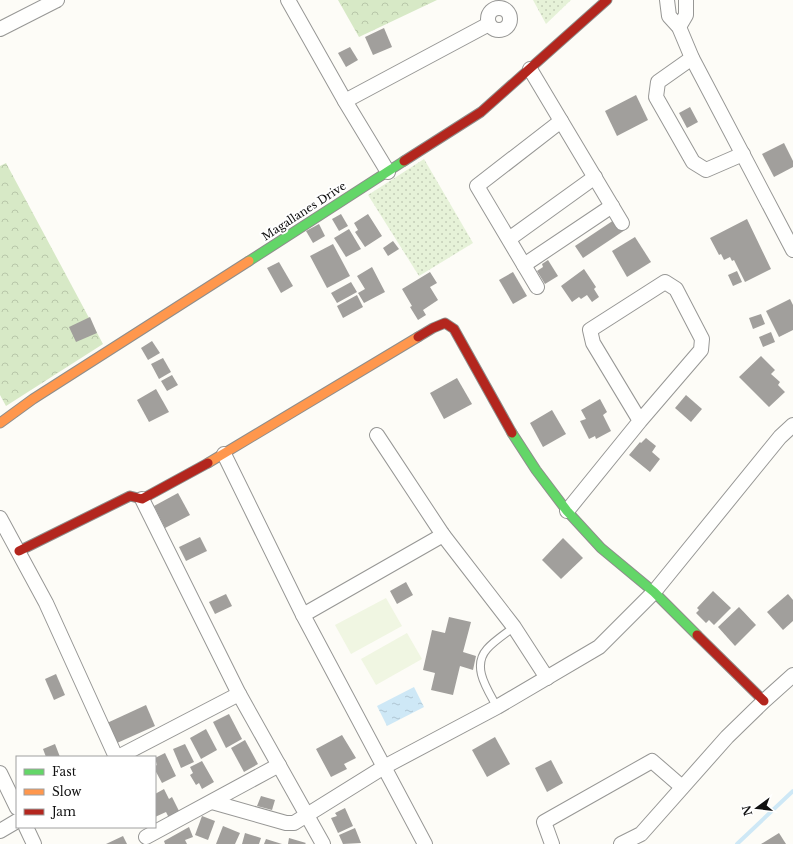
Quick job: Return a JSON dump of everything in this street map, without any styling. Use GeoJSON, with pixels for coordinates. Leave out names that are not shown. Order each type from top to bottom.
{"type":"FeatureCollection","features":[{"type":"Feature","properties":{"kind":"street"},"geometry":{"type":"LineString","coordinates":[[0,29],[57,0]]}},
{"type":"Feature","properties":{"kind":"street"},"geometry":{"type":"LineString","coordinates":[[288,0],[345,101],[388,172]]}},
{"type":"Feature","properties":{"kind":"street","name":"Magallanes Drive"},"geometry":{"type":"LineString","coordinates":[[0,423],[33,399],[481,112],[606,0]]}},
{"type":"Feature","properties":{"kind":"street"},"geometry":{"type":"LineString","coordinates":[[667,0],[669,16],[679,27],[692,58],[793,250]]}},
{"type":"Feature","properties":{"kind":"street"},"geometry":{"type":"LineString","coordinates":[[679,27],[686,16],[686,0]]}},
{"type":"Feature","properties":{"kind":"street"},"geometry":{"type":"LineString","coordinates":[[345,101],[489,24]]}},
{"type":"Feature","properties":{"kind":"street"},"geometry":{"type":"LineString","coordinates":[[692,58],[658,82],[656,97],[693,162],[706,170],[743,154]]}},
{"type":"Feature","properties":{"kind":"street"},"geometry":{"type":"LineString","coordinates":[[530,69],[622,223]]}},
{"type":"Feature","properties":{"kind":"street"},"geometry":{"type":"LineString","coordinates":[[537,287],[477,186],[561,121]]}},
{"type":"Feature","properties":{"kind":"street"},"geometry":{"type":"LineString","coordinates":[[509,239],[595,177]]}},
{"type":"Feature","properties":{"kind":"street"},"geometry":{"type":"LineString","coordinates":[[524,265],[612,206]]}},
{"type":"Feature","properties":{"kind":"street"},"geometry":{"type":"LineString","coordinates":[[567,511],[640,421],[701,350],[702,339],[676,289],[665,282],[590,330],[593,343],[640,421]]}},
{"type":"Feature","properties":{"kind":"street"},"geometry":{"type":"LineString","coordinates":[[19,551],[130,496],[142,499],[224,454],[426,332],[445,323],[454,329],[512,432],[536,470],[567,511],[601,548],[654,592],[764,701]]}},
{"type":"Feature","properties":{"kind":"street"},"geometry":{"type":"LineString","coordinates":[[212,802],[286,823],[294,823],[384,767],[497,707],[599,647],[654,592],[780,437],[793,425]]}},
{"type":"Feature","properties":{"kind":"street"},"geometry":{"type":"LineString","coordinates":[[377,435],[443,535],[514,627],[547,678]]}},
{"type":"Feature","properties":{"kind":"street"},"geometry":{"type":"LineString","coordinates":[[224,454],[304,615],[425,844]]}},
{"type":"Feature","properties":{"kind":"street"},"geometry":{"type":"LineString","coordinates":[[142,499],[239,694],[323,844]]}},
{"type":"Feature","properties":{"kind":"street"},"geometry":{"type":"LineString","coordinates":[[0,518],[46,603],[117,756]]}},
{"type":"Feature","properties":{"kind":"street"},"geometry":{"type":"LineString","coordinates":[[304,615],[443,535]]}},
{"type":"Feature","properties":{"kind":"street"},"geometry":{"type":"LineString","coordinates":[[621,844],[640,834],[727,737],[793,675]]}},
{"type":"Feature","properties":{"kind":"street"},"geometry":{"type":"LineString","coordinates":[[119,756],[239,694]]}},
{"type":"Feature","properties":{"kind":"street"},"geometry":{"type":"LineString","coordinates":[[552,844],[544,822],[652,761],[682,787]]}},
{"type":"Feature","properties":{"kind":"street"},"geometry":{"type":"LineString","coordinates":[[147,836],[278,765]]}},
{"type":"Feature","properties":{"kind":"street"},"geometry":{"type":"LineString","coordinates":[[0,773],[16,806]]}},
{"type":"Feature","properties":{"kind":"street"},"geometry":{"type":"LineString","coordinates":[[0,831],[16,822]]}},
{"type":"Feature","properties":{"kind":"street"},"geometry":{"type":"LineString","coordinates":[[26,828],[34,844]]}},
{"type":"Feature","properties":{"kind":"lane"},"geometry":{"type":"LineString","coordinates":[[497,707],[480,672],[481,659],[486,649],[514,627]]}},
{"type":"Feature","properties":{"kind":"green space"},"geometry":{"type":"Polygon","coordinates":[[[338,0],[437,0],[359,37],[338,0]]]}},
{"type":"Feature","properties":{"kind":"green space"},"geometry":{"type":"Polygon","coordinates":[[[533,0],[571,0],[546,24],[533,0]]]}},
{"type":"Feature","properties":{"kind":"green space"},"geometry":{"type":"Polygon","coordinates":[[[424,159],[473,243],[419,276],[368,195],[424,159]]]}},
{"type":"Feature","properties":{"kind":"green space"},"geometry":{"type":"Polygon","coordinates":[[[6,163],[103,344],[6,406],[0,395],[0,166],[6,163]]]}},
{"type":"Feature","properties":{"kind":"green space"},"geometry":{"type":"Polygon","coordinates":[[[386,598],[402,626],[351,654],[335,625],[386,598]]]}},
{"type":"Feature","properties":{"kind":"green space"},"geometry":{"type":"Polygon","coordinates":[[[407,633],[422,659],[376,685],[361,659],[407,633]]]}},
{"type":"Feature","properties":{"kind":"water"},"geometry":{"type":"Polygon","coordinates":[[[414,687],[424,707],[387,726],[377,706],[414,687]]]}},
{"type":"Feature","properties":{"kind":"building"},"geometry":{"type":"Polygon","coordinates":[[[384,28],[392,47],[373,55],[365,37],[384,28]]]}},
{"type":"Feature","properties":{"kind":"building"},"geometry":{"type":"Polygon","coordinates":[[[350,47],[358,60],[346,67],[338,53],[350,47]]]}},
{"type":"Feature","properties":{"kind":"building"},"geometry":{"type":"Polygon","coordinates":[[[636,95],[648,120],[617,136],[605,111],[636,95]]]}},
{"type":"Feature","properties":{"kind":"building"},"geometry":{"type":"Polygon","coordinates":[[[690,107],[698,122],[687,128],[679,113],[690,107]]]}},
{"type":"Feature","properties":{"kind":"building"},"geometry":{"type":"Polygon","coordinates":[[[784,143],[793,161],[793,167],[774,177],[762,154],[784,143]]]}},
{"type":"Feature","properties":{"kind":"building"},"geometry":{"type":"Polygon","coordinates":[[[341,214],[348,226],[339,231],[332,219],[341,214]]]}},
{"type":"Feature","properties":{"kind":"building"},"geometry":{"type":"Polygon","coordinates":[[[368,214],[382,236],[365,247],[355,232],[358,230],[354,223],[368,214]]]}},
{"type":"Feature","properties":{"kind":"building"},"geometry":{"type":"Polygon","coordinates":[[[617,218],[625,230],[583,258],[575,246],[617,218]]]}},
{"type":"Feature","properties":{"kind":"building"},"geometry":{"type":"Polygon","coordinates":[[[747,219],[771,269],[745,282],[734,260],[732,261],[730,257],[724,260],[721,254],[719,255],[710,238],[747,219]]]}},
{"type":"Feature","properties":{"kind":"building"},"geometry":{"type":"Polygon","coordinates":[[[319,224],[325,236],[313,243],[306,231],[319,224]]]}},
{"type":"Feature","properties":{"kind":"building"},"geometry":{"type":"Polygon","coordinates":[[[349,229],[361,249],[346,257],[334,238],[349,229]]]}},
{"type":"Feature","properties":{"kind":"building"},"geometry":{"type":"Polygon","coordinates":[[[635,237],[651,262],[627,277],[612,251],[635,237]]]}},
{"type":"Feature","properties":{"kind":"building"},"geometry":{"type":"Polygon","coordinates":[[[393,241],[399,249],[388,256],[383,248],[393,241]]]}},
{"type":"Feature","properties":{"kind":"building"},"geometry":{"type":"Polygon","coordinates":[[[333,244],[350,276],[327,288],[310,256],[333,244]]]}},
{"type":"Feature","properties":{"kind":"building"},"geometry":{"type":"Polygon","coordinates":[[[548,260],[558,276],[545,284],[537,271],[543,267],[542,264],[548,260]]]}},
{"type":"Feature","properties":{"kind":"building"},"geometry":{"type":"Polygon","coordinates":[[[279,262],[293,286],[281,293],[267,268],[279,262]]]}},
{"type":"Feature","properties":{"kind":"building"},"geometry":{"type":"Polygon","coordinates":[[[372,267],[385,292],[364,303],[358,293],[365,289],[357,276],[372,267]]]}},
{"type":"Feature","properties":{"kind":"building"},"geometry":{"type":"Polygon","coordinates":[[[584,269],[596,287],[594,289],[599,297],[592,302],[587,295],[581,299],[579,297],[572,302],[561,286],[584,269]]]}},
{"type":"Feature","properties":{"kind":"building"},"geometry":{"type":"Polygon","coordinates":[[[737,271],[742,282],[733,286],[728,275],[737,271]]]}},
{"type":"Feature","properties":{"kind":"building"},"geometry":{"type":"Polygon","coordinates":[[[430,272],[437,283],[430,287],[438,300],[423,310],[426,315],[418,320],[402,289],[430,272]]]}},
{"type":"Feature","properties":{"kind":"building"},"geometry":{"type":"Polygon","coordinates":[[[513,272],[527,296],[513,304],[499,280],[513,272]]]}},
{"type":"Feature","properties":{"kind":"building"},"geometry":{"type":"Polygon","coordinates":[[[351,282],[357,292],[337,303],[331,293],[351,282]]]}},
{"type":"Feature","properties":{"kind":"building"},"geometry":{"type":"Polygon","coordinates":[[[357,295],[363,307],[343,318],[337,306],[357,295]]]}},
{"type":"Feature","properties":{"kind":"building"},"geometry":{"type":"Polygon","coordinates":[[[790,299],[793,305],[793,330],[779,337],[766,311],[790,299]]]}},
{"type":"Feature","properties":{"kind":"building"},"geometry":{"type":"Polygon","coordinates":[[[761,314],[765,324],[753,329],[749,318],[761,314]]]}},
{"type":"Feature","properties":{"kind":"building"},"geometry":{"type":"Polygon","coordinates":[[[90,317],[97,333],[76,342],[69,327],[90,317]]]}},
{"type":"Feature","properties":{"kind":"building"},"geometry":{"type":"Polygon","coordinates":[[[771,332],[775,342],[763,347],[759,337],[771,332]]]}},
{"type":"Feature","properties":{"kind":"building"},"geometry":{"type":"Polygon","coordinates":[[[152,341],[160,353],[148,360],[141,348],[152,341]]]}},
{"type":"Feature","properties":{"kind":"building"},"geometry":{"type":"Polygon","coordinates":[[[761,356],[775,370],[771,374],[780,382],[778,385],[785,392],[769,407],[739,377],[761,356]]]}},
{"type":"Feature","properties":{"kind":"building"},"geometry":{"type":"Polygon","coordinates":[[[163,358],[171,372],[159,379],[151,364],[163,358]]]}},
{"type":"Feature","properties":{"kind":"building"},"geometry":{"type":"Polygon","coordinates":[[[172,375],[178,385],[167,391],[161,381],[172,375]]]}},
{"type":"Feature","properties":{"kind":"building"},"geometry":{"type":"Polygon","coordinates":[[[457,378],[472,404],[444,419],[430,393],[457,378]]]}},
{"type":"Feature","properties":{"kind":"building"},"geometry":{"type":"Polygon","coordinates":[[[156,389],[169,412],[149,422],[137,400],[156,389]]]}},
{"type":"Feature","properties":{"kind":"building"},"geometry":{"type":"Polygon","coordinates":[[[686,395],[702,409],[691,422],[675,408],[686,395]]]}},
{"type":"Feature","properties":{"kind":"building"},"geometry":{"type":"Polygon","coordinates":[[[600,399],[607,412],[603,415],[611,431],[596,439],[595,436],[589,439],[580,421],[586,419],[581,410],[600,399]]]}},
{"type":"Feature","properties":{"kind":"building"},"geometry":{"type":"Polygon","coordinates":[[[552,410],[566,434],[543,447],[530,423],[552,410]]]}},
{"type":"Feature","properties":{"kind":"building"},"geometry":{"type":"Polygon","coordinates":[[[646,438],[656,446],[652,452],[660,459],[650,472],[629,455],[640,442],[641,443],[646,438]]]}},
{"type":"Feature","properties":{"kind":"building"},"geometry":{"type":"Polygon","coordinates":[[[178,493],[190,515],[165,528],[154,506],[178,493]]]}},
{"type":"Feature","properties":{"kind":"building"},"geometry":{"type":"Polygon","coordinates":[[[200,537],[207,551],[186,561],[179,547],[200,537]]]}},
{"type":"Feature","properties":{"kind":"building"},"geometry":{"type":"Polygon","coordinates":[[[563,538],[583,558],[561,579],[542,560],[563,538]]]}},
{"type":"Feature","properties":{"kind":"building"},"geometry":{"type":"Polygon","coordinates":[[[406,582],[413,595],[397,604],[390,591],[406,582]]]}},
{"type":"Feature","properties":{"kind":"building"},"geometry":{"type":"Polygon","coordinates":[[[713,591],[731,608],[714,625],[709,620],[706,623],[696,613],[699,610],[697,608],[713,591]]]}},
{"type":"Feature","properties":{"kind":"building"},"geometry":{"type":"Polygon","coordinates":[[[226,594],[232,606],[215,614],[209,602],[226,594]]]}},
{"type":"Feature","properties":{"kind":"building"},"geometry":{"type":"Polygon","coordinates":[[[788,594],[793,600],[793,621],[783,630],[767,612],[788,594]]]}},
{"type":"Feature","properties":{"kind":"building"},"geometry":{"type":"Polygon","coordinates":[[[739,607],[756,625],[735,646],[718,627],[739,607]]]}},
{"type":"Feature","properties":{"kind":"building"},"geometry":{"type":"Polygon","coordinates":[[[449,617],[471,622],[463,652],[476,656],[473,670],[460,666],[453,695],[431,690],[435,673],[423,670],[432,630],[445,633],[449,617]]]}},
{"type":"Feature","properties":{"kind":"building"},"geometry":{"type":"Polygon","coordinates":[[[56,674],[65,695],[54,700],[45,679],[56,674]]]}},
{"type":"Feature","properties":{"kind":"building"},"geometry":{"type":"Polygon","coordinates":[[[146,705],[155,726],[117,743],[107,723],[146,705]]]}},
{"type":"Feature","properties":{"kind":"building"},"geometry":{"type":"Polygon","coordinates":[[[229,714],[242,739],[226,748],[213,722],[229,714]]]}},
{"type":"Feature","properties":{"kind":"building"},"geometry":{"type":"Polygon","coordinates":[[[206,729],[217,750],[201,759],[190,738],[206,729]]]}},
{"type":"Feature","properties":{"kind":"building"},"geometry":{"type":"Polygon","coordinates":[[[342,735],[356,758],[344,764],[347,769],[331,777],[316,749],[342,735]]]}},
{"type":"Feature","properties":{"kind":"building"},"geometry":{"type":"Polygon","coordinates":[[[495,737],[510,764],[487,777],[472,750],[495,737]]]}},
{"type":"Feature","properties":{"kind":"building"},"geometry":{"type":"Polygon","coordinates":[[[245,740],[258,764],[244,772],[231,748],[245,740]]]}},
{"type":"Feature","properties":{"kind":"building"},"geometry":{"type":"Polygon","coordinates":[[[55,744],[60,756],[46,756],[43,749],[55,744]]]}},
{"type":"Feature","properties":{"kind":"building"},"geometry":{"type":"Polygon","coordinates":[[[185,744],[194,762],[181,768],[173,749],[185,744]]]}},
{"type":"Feature","properties":{"kind":"building"},"geometry":{"type":"Polygon","coordinates":[[[165,753],[176,776],[162,783],[156,772],[156,758],[165,753]]]}},
{"type":"Feature","properties":{"kind":"building"},"geometry":{"type":"Polygon","coordinates":[[[551,760],[563,783],[547,792],[535,768],[551,760]]]}},
{"type":"Feature","properties":{"kind":"building"},"geometry":{"type":"Polygon","coordinates":[[[202,761],[214,782],[202,789],[199,783],[196,785],[190,775],[193,773],[190,767],[202,761]]]}},
{"type":"Feature","properties":{"kind":"building"},"geometry":{"type":"Polygon","coordinates":[[[164,789],[169,799],[172,797],[180,813],[169,818],[166,812],[156,817],[156,793],[164,789]]]}},
{"type":"Feature","properties":{"kind":"building"},"geometry":{"type":"Polygon","coordinates":[[[261,796],[275,800],[272,810],[257,806],[261,796]]]}},
{"type":"Feature","properties":{"kind":"building"},"geometry":{"type":"Polygon","coordinates":[[[345,808],[353,826],[338,833],[331,818],[337,816],[335,813],[345,808]]]}},
{"type":"Feature","properties":{"kind":"building"},"geometry":{"type":"Polygon","coordinates":[[[202,816],[215,821],[208,840],[195,835],[202,816]]]}},
{"type":"Feature","properties":{"kind":"building"},"geometry":{"type":"Polygon","coordinates":[[[223,826],[240,833],[235,844],[216,844],[223,826]]]}},
{"type":"Feature","properties":{"kind":"building"},"geometry":{"type":"Polygon","coordinates":[[[189,827],[193,837],[185,840],[187,844],[165,844],[164,841],[189,827]]]}},
{"type":"Feature","properties":{"kind":"building"},"geometry":{"type":"Polygon","coordinates":[[[355,828],[361,843],[343,844],[339,835],[355,828]]]}},
{"type":"Feature","properties":{"kind":"building"},"geometry":{"type":"Polygon","coordinates":[[[245,833],[261,838],[259,844],[242,844],[245,833]]]}},
{"type":"Feature","properties":{"kind":"building"},"geometry":{"type":"Polygon","coordinates":[[[779,833],[786,844],[761,844],[779,833]]]}},
{"type":"Feature","properties":{"kind":"building"},"geometry":{"type":"Polygon","coordinates":[[[123,836],[127,844],[106,844],[123,836]]]}},
{"type":"Feature","properties":{"kind":"building"},"geometry":{"type":"Polygon","coordinates":[[[289,838],[306,843],[288,844],[289,838]]]}},
{"type":"Feature","properties":{"kind":"building"},"geometry":{"type":"Polygon","coordinates":[[[266,839],[282,844],[264,844],[266,839]]]}},
{"type":"Feature","properties":{"kind":"waterway"},"geometry":{"type":"LineString","coordinates":[[737,844],[793,791]]}},
{"type":"Feature","properties":{"kind":"traffic: fast"},"geometry":{"type":"LineString","coordinates":[[249,261],[404,161]]}},
{"type":"Feature","properties":{"kind":"traffic: fast"},"geometry":{"type":"LineString","coordinates":[[512,433],[536,470],[567,511],[601,548],[654,592],[697,635]]}},
{"type":"Feature","properties":{"kind":"traffic: slow"},"geometry":{"type":"LineString","coordinates":[[0,423],[33,399],[249,261]]}},
{"type":"Feature","properties":{"kind":"traffic: slow"},"geometry":{"type":"LineString","coordinates":[[208,463],[418,337]]}},
{"type":"Feature","properties":{"kind":"traffic: jam"},"geometry":{"type":"LineString","coordinates":[[404,161],[481,112],[607,0]]}},
{"type":"Feature","properties":{"kind":"traffic: jam"},"geometry":{"type":"LineString","coordinates":[[418,337],[445,323],[454,329],[512,433]]}},
{"type":"Feature","properties":{"kind":"traffic: jam"},"geometry":{"type":"LineString","coordinates":[[19,551],[130,496],[142,499],[208,463]]}},
{"type":"Feature","properties":{"kind":"traffic: jam"},"geometry":{"type":"LineString","coordinates":[[697,635],[764,701]]}}]}
